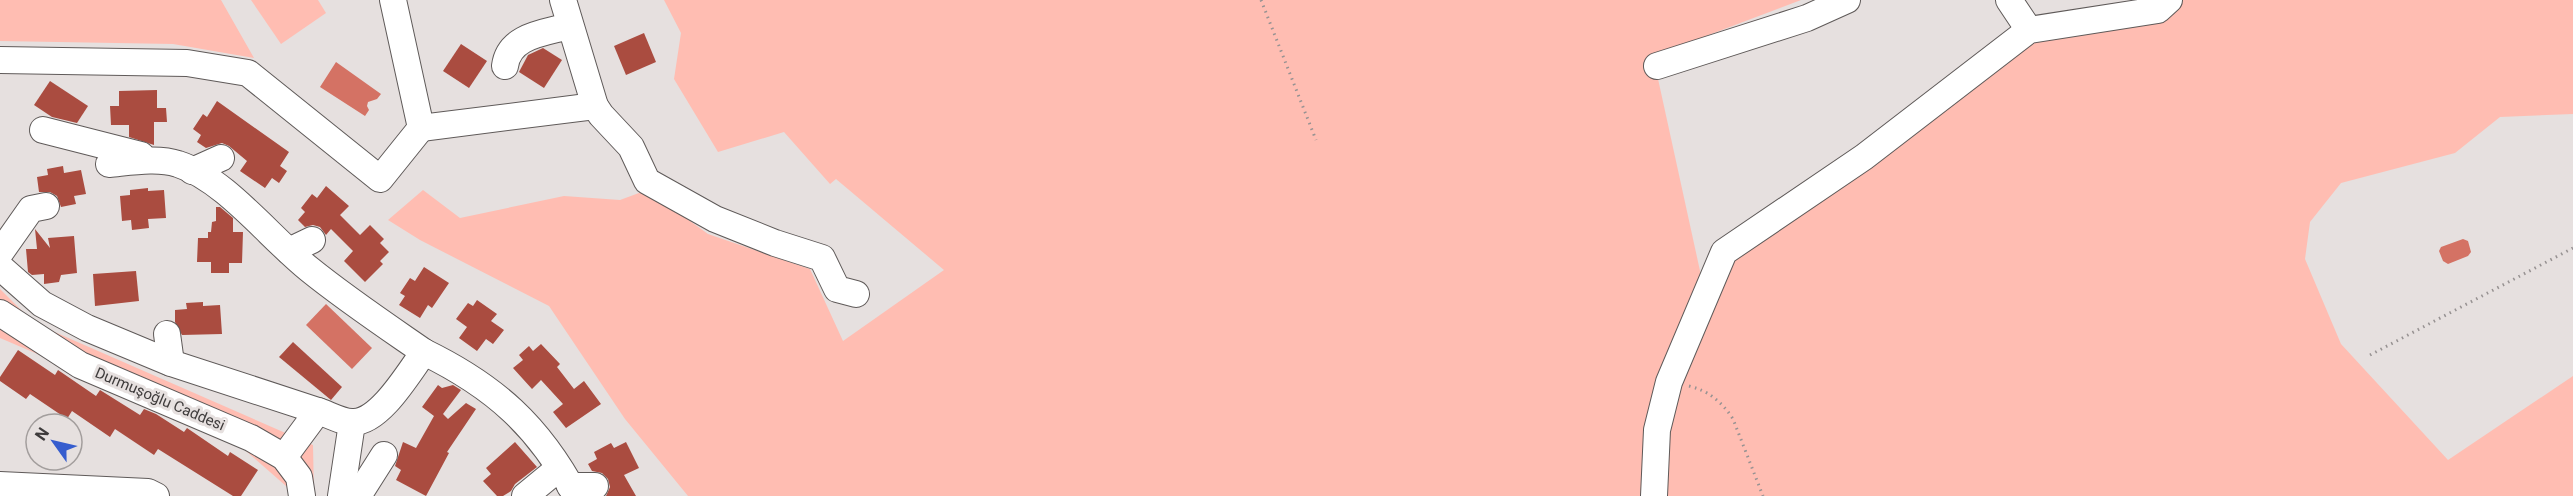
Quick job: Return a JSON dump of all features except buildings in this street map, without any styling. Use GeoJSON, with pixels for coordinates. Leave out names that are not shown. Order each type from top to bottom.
{"type":"FeatureCollection","features":[{"type":"Feature","properties":{"kind":"street"},"geometry":{"type":"LineString","coordinates":[[393,0],[421,128]]}},
{"type":"Feature","properties":{"kind":"street"},"geometry":{"type":"LineString","coordinates":[[563,0],[595,106],[600,115],[631,147],[647,181],[715,219],[822,258],[837,289],[856,294]]}},
{"type":"Feature","properties":{"kind":"street"},"geometry":{"type":"LineString","coordinates":[[1657,66],[1807,18],[1847,0]]}},
{"type":"Feature","properties":{"kind":"street"},"geometry":{"type":"LineString","coordinates":[[2009,0],[2029,30]]}},
{"type":"Feature","properties":{"kind":"street"},"geometry":{"type":"LineString","coordinates":[[1654,496],[1658,430],[1669,382],[1724,252],[1864,158],[2029,30],[2158,10],[2169,0]]}},
{"type":"Feature","properties":{"kind":"street"},"geometry":{"type":"LineString","coordinates":[[506,66],[508,53],[517,43],[569,26]]}},
{"type":"Feature","properties":{"kind":"street"},"geometry":{"type":"LineString","coordinates":[[0,60],[187,63],[248,73],[380,179],[421,128],[595,106]]}},
{"type":"Feature","properties":{"kind":"street"},"geometry":{"type":"LineString","coordinates":[[44,130],[184,167],[244,207],[289,251],[346,284],[397,324],[440,363],[508,393],[506,402],[544,432],[575,484],[525,496]]}},
{"type":"Feature","properties":{"kind":"street"},"geometry":{"type":"LineString","coordinates":[[109,164],[139,161],[184,167],[221,158]]}},
{"type":"Feature","properties":{"kind":"street"},"geometry":{"type":"LineString","coordinates":[[46,206],[31,209],[8,266],[42,304],[85,317],[171,363],[352,423],[368,418],[440,363]]}},
{"type":"Feature","properties":{"kind":"street"},"geometry":{"type":"LineString","coordinates":[[289,251],[312,240]]}},
{"type":"Feature","properties":{"kind":"street","name":"Durmuşoğlu Caddesi"},"geometry":{"type":"LineString","coordinates":[[0,313],[80,365],[251,438],[284,457],[299,477],[302,496]]}},
{"type":"Feature","properties":{"kind":"street"},"geometry":{"type":"LineString","coordinates":[[167,334],[171,363]]}},
{"type":"Feature","properties":{"kind":"street"},"geometry":{"type":"LineString","coordinates":[[284,457],[318,411]]}},
{"type":"Feature","properties":{"kind":"street"},"geometry":{"type":"LineString","coordinates":[[340,496],[352,423]]}},
{"type":"Feature","properties":{"kind":"street"},"geometry":{"type":"LineString","coordinates":[[358,496],[384,455]]}},
{"type":"Feature","properties":{"kind":"street"},"geometry":{"type":"LineString","coordinates":[[0,485],[148,492],[156,496]]}},
{"type":"Feature","properties":{"kind":"path"},"geometry":{"type":"LineString","coordinates":[[1261,0],[1316,140]]}},
{"type":"Feature","properties":{"kind":"path"},"geometry":{"type":"LineString","coordinates":[[2370,355],[2573,248]]}},
{"type":"Feature","properties":{"kind":"path"},"geometry":{"type":"LineString","coordinates":[[1669,382],[1703,391],[1727,410],[1763,496]]}},
{"type":"Feature","properties":{"kind":"shaded area"},"geometry":{"type":"Polygon","coordinates":[[[0,0],[221,0],[254,58],[173,44],[0,41],[0,0]]]}},
{"type":"Feature","properties":{"kind":"shaded area"},"geometry":{"type":"Polygon","coordinates":[[[251,0],[318,0],[326,13],[281,44],[251,0]]]}},
{"type":"Feature","properties":{"kind":"shaded area"},"geometry":{"type":"Polygon","coordinates":[[[664,0],[1801,0],[1653,56],[1702,280],[1992,48],[2172,0],[2573,0],[2573,114],[2500,117],[2455,153],[2341,183],[2310,222],[2305,259],[2341,344],[2448,460],[2573,376],[2573,496],[688,496],[625,419],[549,306],[420,240],[388,220],[423,190],[460,218],[564,196],[620,200],[647,190],[708,234],[810,269],[843,341],[944,270],[836,179],[830,184],[784,132],[718,152],[674,79],[681,33],[664,0]]]}},
{"type":"Feature","properties":{"kind":"shaded area"},"geometry":{"type":"Polygon","coordinates":[[[336,62],[381,94],[377,99],[368,102],[369,110],[365,116],[320,87],[336,62]]]}},
{"type":"Feature","properties":{"kind":"shaded area"},"geometry":{"type":"Polygon","coordinates":[[[2463,239],[2468,241],[2471,252],[2468,256],[2448,264],[2443,261],[2439,251],[2441,247],[2463,239]]]}},
{"type":"Feature","properties":{"kind":"shaded area"},"geometry":{"type":"Polygon","coordinates":[[[0,289],[34,323],[313,445],[314,496],[294,493],[229,436],[0,338],[0,289]]]}},
{"type":"Feature","properties":{"kind":"shaded area"},"geometry":{"type":"Polygon","coordinates":[[[326,304],[372,348],[352,369],[306,325],[326,304]]]}}]}
